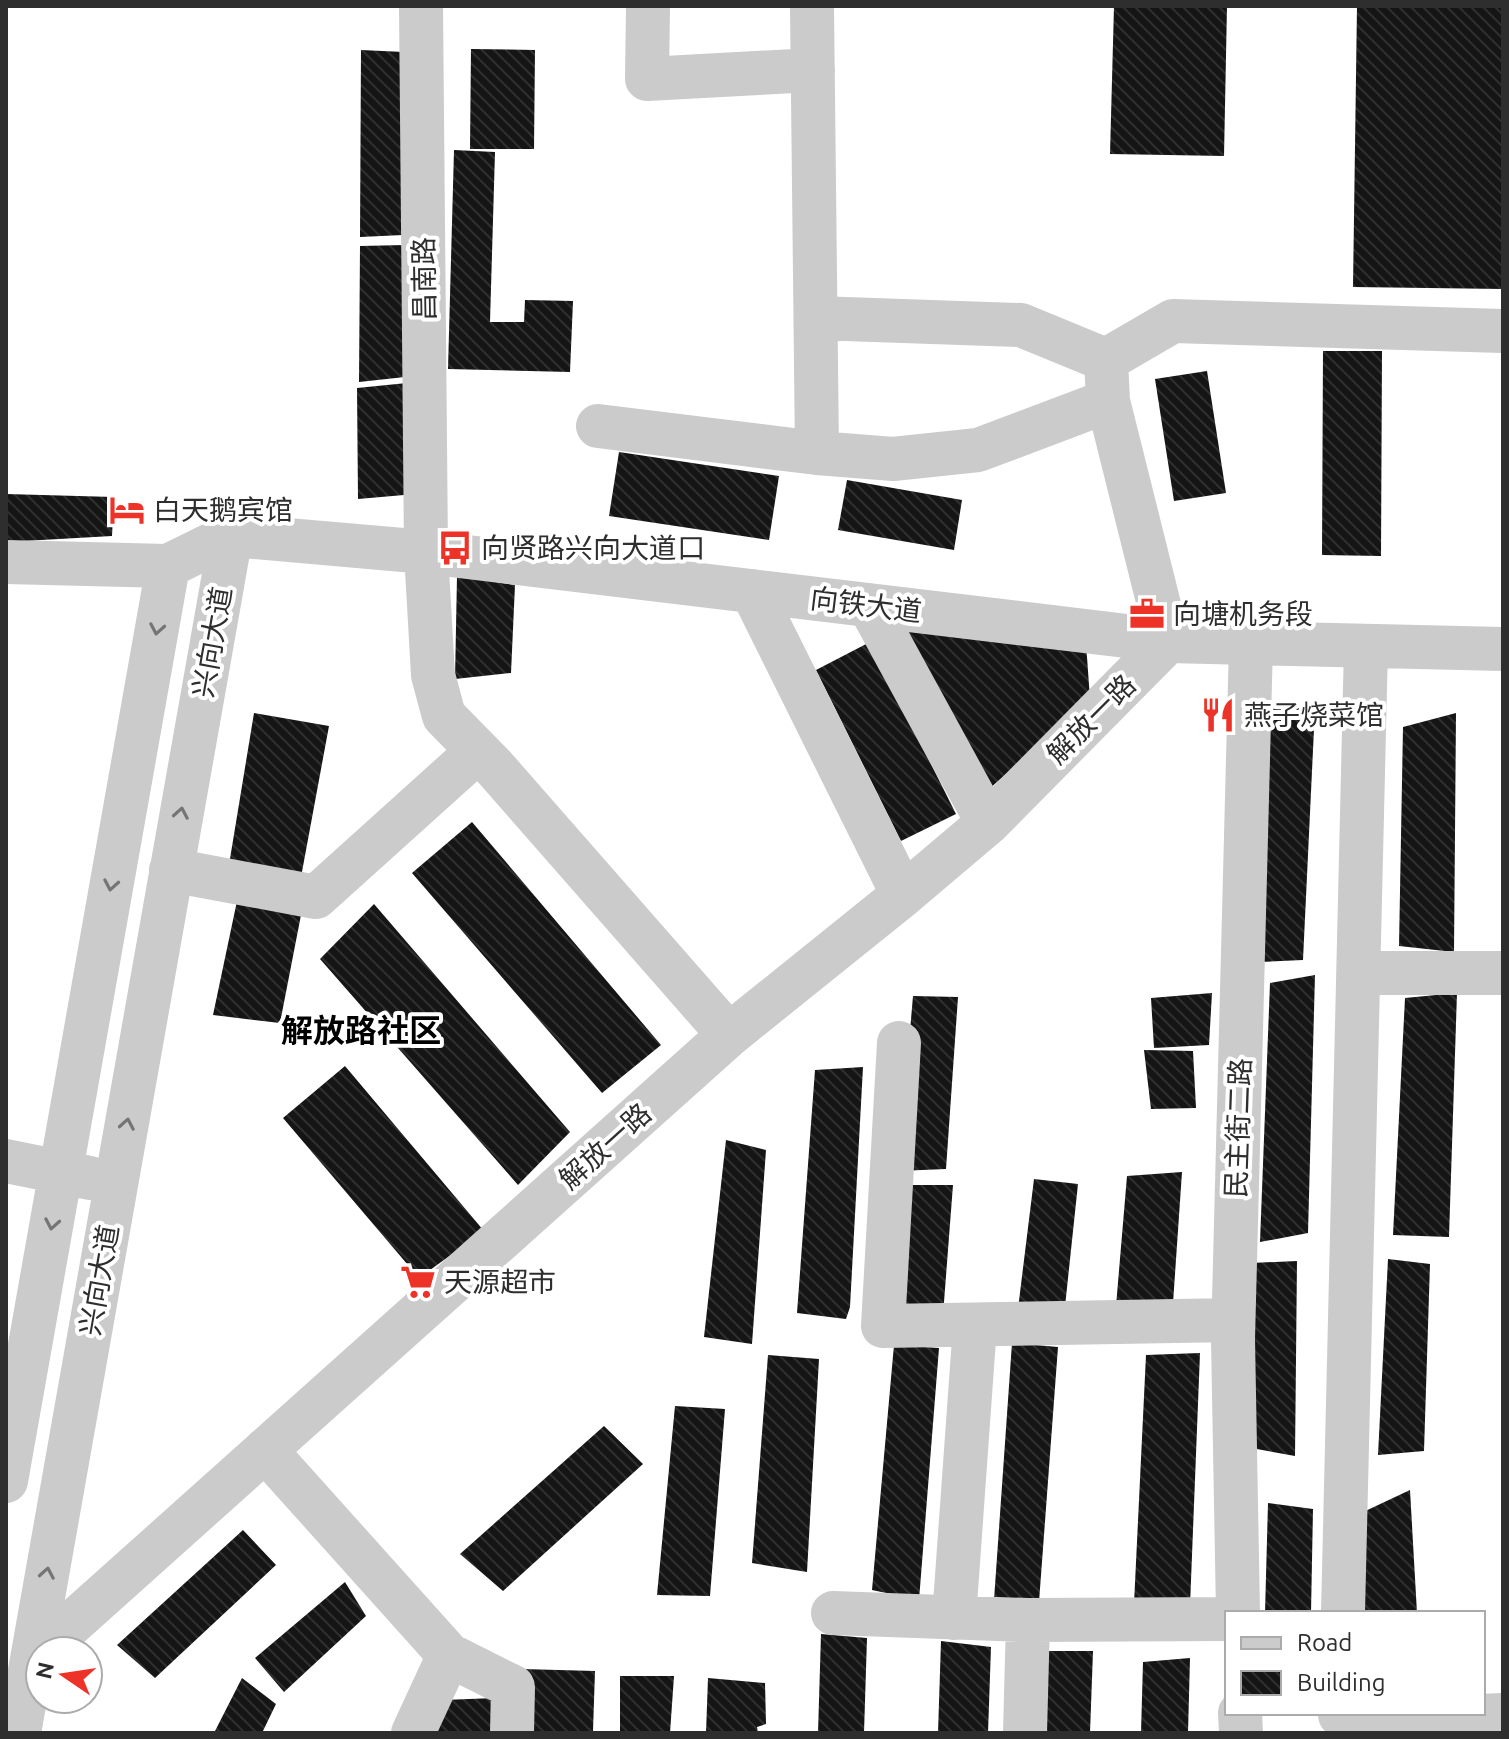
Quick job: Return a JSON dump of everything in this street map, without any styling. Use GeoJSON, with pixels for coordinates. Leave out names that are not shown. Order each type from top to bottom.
{"type":"FeatureCollection","features":[{"type":"Feature","properties":{"kind":"street","name":"昌南路"},"geometry":{"type":"LineString","coordinates":[[421,6],[426,552],[433,675],[444,716],[729,1035]]}},
{"type":"Feature","properties":{"kind":"street"},"geometry":{"type":"LineString","coordinates":[[648,6],[647,79],[813,70]]}},
{"type":"Feature","properties":{"kind":"street"},"geometry":{"type":"LineString","coordinates":[[812,6],[817,453]]}},
{"type":"Feature","properties":{"kind":"street"},"geometry":{"type":"LineString","coordinates":[[816,318],[1021,325],[1107,381],[1168,641]]}},
{"type":"Feature","properties":{"kind":"street"},"geometry":{"type":"LineString","coordinates":[[598,426],[817,453],[893,459],[978,450],[1107,381],[1173,321],[1503,331]]}},
{"type":"Feature","properties":{"kind":"street","name":"向铁大道"},"geometry":{"type":"LineString","coordinates":[[231,535],[426,552],[1168,641],[1503,649]]}},
{"type":"Feature","properties":{"kind":"street","name":"兴向大道"},"geometry":{"type":"LineString","coordinates":[[6,1481],[168,566],[231,535]]}},
{"type":"Feature","properties":{"kind":"street","name":"兴向大道"},"geometry":{"type":"LineString","coordinates":[[35,1635],[231,535]]}},
{"type":"Feature","properties":{"kind":"street"},"geometry":{"type":"LineString","coordinates":[[6,562],[168,566]]}},
{"type":"Feature","properties":{"kind":"street"},"geometry":{"type":"LineString","coordinates":[[752,591],[903,895]]}},
{"type":"Feature","properties":{"kind":"street"},"geometry":{"type":"LineString","coordinates":[[869,605],[988,823]]}},
{"type":"Feature","properties":{"kind":"street","name":"解放一路"},"geometry":{"type":"LineString","coordinates":[[59,1635],[729,1035],[988,823],[1168,641]]}},
{"type":"Feature","properties":{"kind":"street","name":"民主街二路"},"geometry":{"type":"LineString","coordinates":[[1238,1611],[1233,1320],[1251,643]]}},
{"type":"Feature","properties":{"kind":"street"},"geometry":{"type":"LineString","coordinates":[[1343,1611],[1366,646]]}},
{"type":"Feature","properties":{"kind":"street"},"geometry":{"type":"LineString","coordinates":[[171,870],[316,897],[478,751]]}},
{"type":"Feature","properties":{"kind":"street"},"geometry":{"type":"LineString","coordinates":[[1359,973],[1503,973]]}},
{"type":"Feature","properties":{"kind":"street"},"geometry":{"type":"LineString","coordinates":[[899,1043],[883,1326],[1233,1320]]}},
{"type":"Feature","properties":{"kind":"street"},"geometry":{"type":"LineString","coordinates":[[6,1161],[116,1184]]}},
{"type":"Feature","properties":{"kind":"street"},"geometry":{"type":"LineString","coordinates":[[954,1618],[975,1325]]}},
{"type":"Feature","properties":{"kind":"street"},"geometry":{"type":"LineString","coordinates":[[265,1450],[449,1655],[513,1687],[512,1733]]}},
{"type":"Feature","properties":{"kind":"street"},"geometry":{"type":"LineString","coordinates":[[833,1613],[1028,1620],[1225,1619]]}},
{"type":"Feature","properties":{"kind":"street"},"geometry":{"type":"LineString","coordinates":[[1025,1733],[1028,1620]]}},
{"type":"Feature","properties":{"kind":"street"},"geometry":{"type":"LineString","coordinates":[[413,1733],[449,1655]]}},
{"type":"Feature","properties":{"kind":"street","name":"兴向大道"},"geometry":{"type":"LineString","coordinates":[[19,1733],[24,1700]]}},
{"type":"Feature","properties":{"kind":"street"},"geometry":{"type":"LineString","coordinates":[[1340,1715],[1428,1725],[1503,1715]]}},
{"type":"Feature","properties":{"kind":"building"},"geometry":{"type":"Polygon","coordinates":[[[1114,6],[1227,6],[1224,156],[1110,154],[1114,6]]]}},
{"type":"Feature","properties":{"kind":"building"},"geometry":{"type":"Polygon","coordinates":[[[1357,6],[1503,6],[1503,289],[1353,287],[1357,6]]]}},
{"type":"Feature","properties":{"kind":"building"},"geometry":{"type":"Polygon","coordinates":[[[471,49],[535,50],[534,149],[470,149],[471,49]]]}},
{"type":"Feature","properties":{"kind":"building"},"geometry":{"type":"Polygon","coordinates":[[[361,50],[404,52],[403,235],[360,237],[361,50]]]}},
{"type":"Feature","properties":{"kind":"building"},"geometry":{"type":"Polygon","coordinates":[[[454,150],[495,152],[490,322],[524,322],[525,300],[573,301],[570,372],[448,369],[454,150]]]}},
{"type":"Feature","properties":{"kind":"building"},"geometry":{"type":"Polygon","coordinates":[[[405,245],[405,377],[359,382],[360,246],[405,245]]]}},
{"type":"Feature","properties":{"kind":"building"},"geometry":{"type":"Polygon","coordinates":[[[1323,351],[1382,351],[1381,556],[1322,555],[1323,351]]]}},
{"type":"Feature","properties":{"kind":"building"},"geometry":{"type":"Polygon","coordinates":[[[1207,371],[1226,493],[1174,501],[1155,379],[1207,371]]]}},
{"type":"Feature","properties":{"kind":"building"},"geometry":{"type":"Polygon","coordinates":[[[407,383],[404,495],[358,499],[357,388],[407,383]]]}},
{"type":"Feature","properties":{"kind":"building"},"geometry":{"type":"Polygon","coordinates":[[[619,452],[779,476],[769,540],[609,516],[619,452]]]}},
{"type":"Feature","properties":{"kind":"building"},"geometry":{"type":"Polygon","coordinates":[[[847,480],[962,500],[954,550],[838,530],[847,480]]]}},
{"type":"Feature","properties":{"kind":"building"},"geometry":{"type":"Polygon","coordinates":[[[6,494],[114,497],[112,536],[6,542],[6,494]]]}},
{"type":"Feature","properties":{"kind":"building"},"geometry":{"type":"Polygon","coordinates":[[[457,576],[515,585],[511,673],[455,679],[457,576]]]}},
{"type":"Feature","properties":{"kind":"building"},"geometry":{"type":"Polygon","coordinates":[[[901,621],[1086,643],[1090,699],[988,790],[901,621]]]}},
{"type":"Feature","properties":{"kind":"building"},"geometry":{"type":"Polygon","coordinates":[[[870,642],[956,814],[901,841],[816,670],[870,642]]]}},
{"type":"Feature","properties":{"kind":"building"},"geometry":{"type":"Polygon","coordinates":[[[1266,708],[1315,708],[1303,960],[1259,962],[1266,708]]]}},
{"type":"Feature","properties":{"kind":"building"},"geometry":{"type":"Polygon","coordinates":[[[254,713],[329,726],[299,888],[227,877],[254,713]]]}},
{"type":"Feature","properties":{"kind":"building"},"geometry":{"type":"Polygon","coordinates":[[[1456,713],[1454,952],[1399,946],[1403,727],[1456,713]]]}},
{"type":"Feature","properties":{"kind":"building"},"geometry":{"type":"Polygon","coordinates":[[[472,822],[661,1045],[602,1093],[412,873],[472,822]]]}},
{"type":"Feature","properties":{"kind":"building"},"geometry":{"type":"Polygon","coordinates":[[[237,901],[301,915],[280,1023],[213,1015],[237,901]]]}},
{"type":"Feature","properties":{"kind":"building"},"geometry":{"type":"Polygon","coordinates":[[[374,904],[570,1132],[518,1185],[320,959],[374,904]]]}},
{"type":"Feature","properties":{"kind":"building"},"geometry":{"type":"Polygon","coordinates":[[[1315,975],[1308,1233],[1260,1242],[1270,983],[1315,975]]]}},
{"type":"Feature","properties":{"kind":"building"},"geometry":{"type":"Polygon","coordinates":[[[1212,993],[1209,1045],[1154,1048],[1151,998],[1212,993]]]}},
{"type":"Feature","properties":{"kind":"building"},"geometry":{"type":"Polygon","coordinates":[[[1457,993],[1449,1237],[1393,1235],[1405,998],[1457,993]]]}},
{"type":"Feature","properties":{"kind":"building"},"geometry":{"type":"Polygon","coordinates":[[[913,996],[958,997],[946,1169],[898,1171],[913,996]]]}},
{"type":"Feature","properties":{"kind":"building"},"geometry":{"type":"Polygon","coordinates":[[[1144,1050],[1193,1051],[1196,1108],[1151,1109],[1144,1050]]]}},
{"type":"Feature","properties":{"kind":"building"},"geometry":{"type":"Polygon","coordinates":[[[345,1066],[484,1231],[419,1278],[283,1118],[345,1066]]]}},
{"type":"Feature","properties":{"kind":"building"},"geometry":{"type":"Polygon","coordinates":[[[863,1067],[850,1307],[846,1319],[797,1313],[815,1070],[863,1067]]]}},
{"type":"Feature","properties":{"kind":"building"},"geometry":{"type":"Polygon","coordinates":[[[726,1140],[766,1150],[752,1344],[704,1337],[726,1140]]]}},
{"type":"Feature","properties":{"kind":"building"},"geometry":{"type":"Polygon","coordinates":[[[1182,1172],[1172,1318],[1115,1318],[1127,1176],[1182,1172]]]}},
{"type":"Feature","properties":{"kind":"building"},"geometry":{"type":"Polygon","coordinates":[[[1034,1179],[1078,1184],[1064,1316],[1017,1317],[1034,1179]]]}},
{"type":"Feature","properties":{"kind":"building"},"geometry":{"type":"Polygon","coordinates":[[[903,1185],[953,1185],[943,1315],[897,1309],[903,1185]]]}},
{"type":"Feature","properties":{"kind":"building"},"geometry":{"type":"Polygon","coordinates":[[[1388,1259],[1430,1264],[1424,1451],[1378,1455],[1388,1259]]]}},
{"type":"Feature","properties":{"kind":"building"},"geometry":{"type":"Polygon","coordinates":[[[1297,1261],[1295,1456],[1251,1448],[1251,1263],[1297,1261]]]}},
{"type":"Feature","properties":{"kind":"building"},"geometry":{"type":"Polygon","coordinates":[[[1012,1343],[1058,1347],[1039,1602],[994,1600],[1012,1343]]]}},
{"type":"Feature","properties":{"kind":"building"},"geometry":{"type":"Polygon","coordinates":[[[894,1345],[939,1348],[919,1600],[872,1590],[894,1345]]]}},
{"type":"Feature","properties":{"kind":"building"},"geometry":{"type":"Polygon","coordinates":[[[1200,1353],[1190,1606],[1134,1604],[1146,1355],[1200,1353]]]}},
{"type":"Feature","properties":{"kind":"building"},"geometry":{"type":"Polygon","coordinates":[[[768,1355],[819,1359],[807,1572],[752,1563],[768,1355]]]}},
{"type":"Feature","properties":{"kind":"building"},"geometry":{"type":"Polygon","coordinates":[[[675,1406],[725,1409],[710,1596],[657,1595],[675,1406]]]}},
{"type":"Feature","properties":{"kind":"building"},"geometry":{"type":"Polygon","coordinates":[[[604,1426],[643,1464],[503,1591],[460,1554],[604,1426]]]}},
{"type":"Feature","properties":{"kind":"building"},"geometry":{"type":"Polygon","coordinates":[[[1410,1490],[1417,1611],[1362,1611],[1359,1514],[1410,1490]]]}},
{"type":"Feature","properties":{"kind":"building"},"geometry":{"type":"Polygon","coordinates":[[[1268,1503],[1313,1509],[1311,1611],[1265,1611],[1268,1503]]]}},
{"type":"Feature","properties":{"kind":"building"},"geometry":{"type":"Polygon","coordinates":[[[243,1530],[276,1565],[155,1678],[117,1645],[243,1530]]]}},
{"type":"Feature","properties":{"kind":"building"},"geometry":{"type":"Polygon","coordinates":[[[345,1582],[366,1616],[284,1692],[255,1658],[345,1582]]]}},
{"type":"Feature","properties":{"kind":"building"},"geometry":{"type":"Polygon","coordinates":[[[821,1634],[867,1638],[864,1733],[818,1733],[821,1634]]]}},
{"type":"Feature","properties":{"kind":"building"},"geometry":{"type":"Polygon","coordinates":[[[941,1641],[991,1647],[988,1733],[938,1733],[941,1641]]]}},
{"type":"Feature","properties":{"kind":"building"},"geometry":{"type":"Polygon","coordinates":[[[1040,1651],[1093,1651],[1090,1733],[1036,1733],[1040,1651]]]}},
{"type":"Feature","properties":{"kind":"building"},"geometry":{"type":"Polygon","coordinates":[[[1190,1658],[1188,1733],[1141,1733],[1143,1662],[1190,1658]]]}},
{"type":"Feature","properties":{"kind":"building"},"geometry":{"type":"Polygon","coordinates":[[[522,1669],[595,1671],[593,1731],[521,1732],[522,1669]]]}},
{"type":"Feature","properties":{"kind":"building"},"geometry":{"type":"Polygon","coordinates":[[[620,1676],[674,1676],[670,1733],[620,1731],[620,1676]]]}},
{"type":"Feature","properties":{"kind":"building"},"geometry":{"type":"Polygon","coordinates":[[[242,1678],[276,1704],[262,1733],[214,1733],[242,1678]]]}},
{"type":"Feature","properties":{"kind":"building"},"geometry":{"type":"Polygon","coordinates":[[[708,1678],[765,1683],[766,1724],[757,1727],[758,1733],[706,1733],[708,1678]]]}},
{"type":"Feature","properties":{"kind":"building"},"geometry":{"type":"Polygon","coordinates":[[[495,1698],[494,1733],[432,1733],[443,1700],[495,1698]]]}},
{"type":"Feature","properties":{"kind":"place","name":"白天鹅宾馆"},"geometry":{"type":"Point","coordinates":[127,510]}},
{"type":"Feature","properties":{"kind":"place","name":"向贤路兴向大道口"},"geometry":{"type":"Point","coordinates":[455,548]}},
{"type":"Feature","properties":{"kind":"place","name":"向塘机务段"},"geometry":{"type":"Point","coordinates":[1147,614]}},
{"type":"Feature","properties":{"kind":"place","name":"燕子烧菜馆"},"geometry":{"type":"Point","coordinates":[1218,715]}},
{"type":"Feature","properties":{"kind":"place","name":"天源超市"},"geometry":{"type":"Point","coordinates":[418,1282]}},
{"type":"Feature","properties":{"kind":"district","name":"解放路社区"},"geometry":{"type":"Point","coordinates":[361,1031]}}]}
